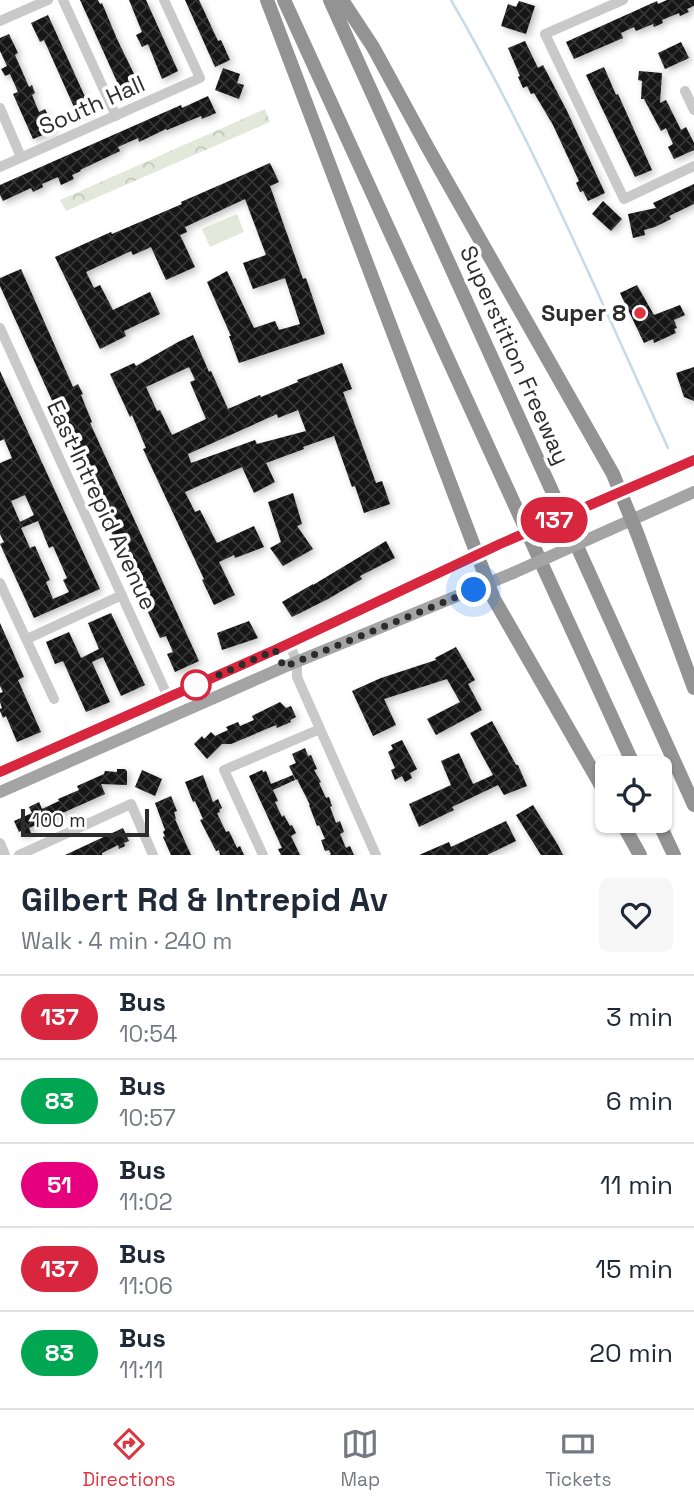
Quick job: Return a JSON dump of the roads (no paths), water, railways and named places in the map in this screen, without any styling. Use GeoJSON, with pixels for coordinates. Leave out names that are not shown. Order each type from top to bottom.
{"type":"FeatureCollection","features":[{"type":"Feature","properties":{"kind":"highway"},"geometry":{"type":"LineString","coordinates":[[267,0],[494,599],[595,775]]}},
{"type":"Feature","properties":{"kind":"highway"},"geometry":{"type":"LineString","coordinates":[[284,0],[630,756]]}},
{"type":"Feature","properties":{"kind":"highway","name":"Superstition Freeway"},"geometry":{"type":"LineString","coordinates":[[330,0],[694,804]]}},
{"type":"Feature","properties":{"kind":"highway"},"geometry":{"type":"LineString","coordinates":[[342,0],[373,47],[613,474],[694,688]]}},
{"type":"Feature","properties":{"kind":"highway"},"geometry":{"type":"LineString","coordinates":[[628,833],[640,855]]}},
{"type":"Feature","properties":{"kind":"highway"},"geometry":{"type":"LineString","coordinates":[[664,833],[674,855]]}},
{"type":"Feature","properties":{"kind":"main road"},"geometry":{"type":"LineString","coordinates":[[0,772],[275,650],[500,544],[694,460]]}},
{"type":"Feature","properties":{"kind":"main road"},"geometry":{"type":"LineString","coordinates":[[0,792],[284,667],[488,584],[694,492]]}},
{"type":"Feature","properties":{"kind":"street"},"geometry":{"type":"LineString","coordinates":[[0,21],[48,0]]}},
{"type":"Feature","properties":{"kind":"street"},"geometry":{"type":"LineString","coordinates":[[63,0],[116,116]]}},
{"type":"Feature","properties":{"kind":"street","name":"South Hall"},"geometry":{"type":"LineString","coordinates":[[0,167],[200,78],[164,0]]}},
{"type":"Feature","properties":{"kind":"street"},"geometry":{"type":"LineString","coordinates":[[623,0],[607,3],[545,34],[624,199],[694,166]]}},
{"type":"Feature","properties":{"kind":"street"},"geometry":{"type":"LineString","coordinates":[[685,91],[694,110]]}},
{"type":"Feature","properties":{"kind":"street"},"geometry":{"type":"LineString","coordinates":[[0,108],[21,157]]}},
{"type":"Feature","properties":{"kind":"street","name":"East Intrepid Avenue"},"geometry":{"type":"LineString","coordinates":[[0,328],[169,697]]}},
{"type":"Feature","properties":{"kind":"street"},"geometry":{"type":"LineString","coordinates":[[0,583],[54,699]]}},
{"type":"Feature","properties":{"kind":"street"},"geometry":{"type":"LineString","coordinates":[[27,639],[122,595]]}},
{"type":"Feature","properties":{"kind":"street"},"geometry":{"type":"LineString","coordinates":[[289,643],[297,662],[297,677],[376,855]]}},
{"type":"Feature","properties":{"kind":"street"},"geometry":{"type":"LineString","coordinates":[[275,650],[284,667],[297,677]]}},
{"type":"Feature","properties":{"kind":"street"},"geometry":{"type":"LineString","coordinates":[[263,855],[224,770],[320,729]]}},
{"type":"Feature","properties":{"kind":"street"},"geometry":{"type":"LineString","coordinates":[[19,855],[131,804],[153,855]]}},
{"type":"Feature","properties":{"kind":"street"},"geometry":{"type":"LineString","coordinates":[[0,843],[5,855]]}},
{"type":"Feature","properties":{"kind":"waterway"},"geometry":{"type":"LineString","coordinates":[[451,0],[538,165],[668,448]]}},
{"type":"Feature","properties":{"kind":"place","name":"Super 8"},"geometry":{"type":"Point","coordinates":[640,313]}}]}
